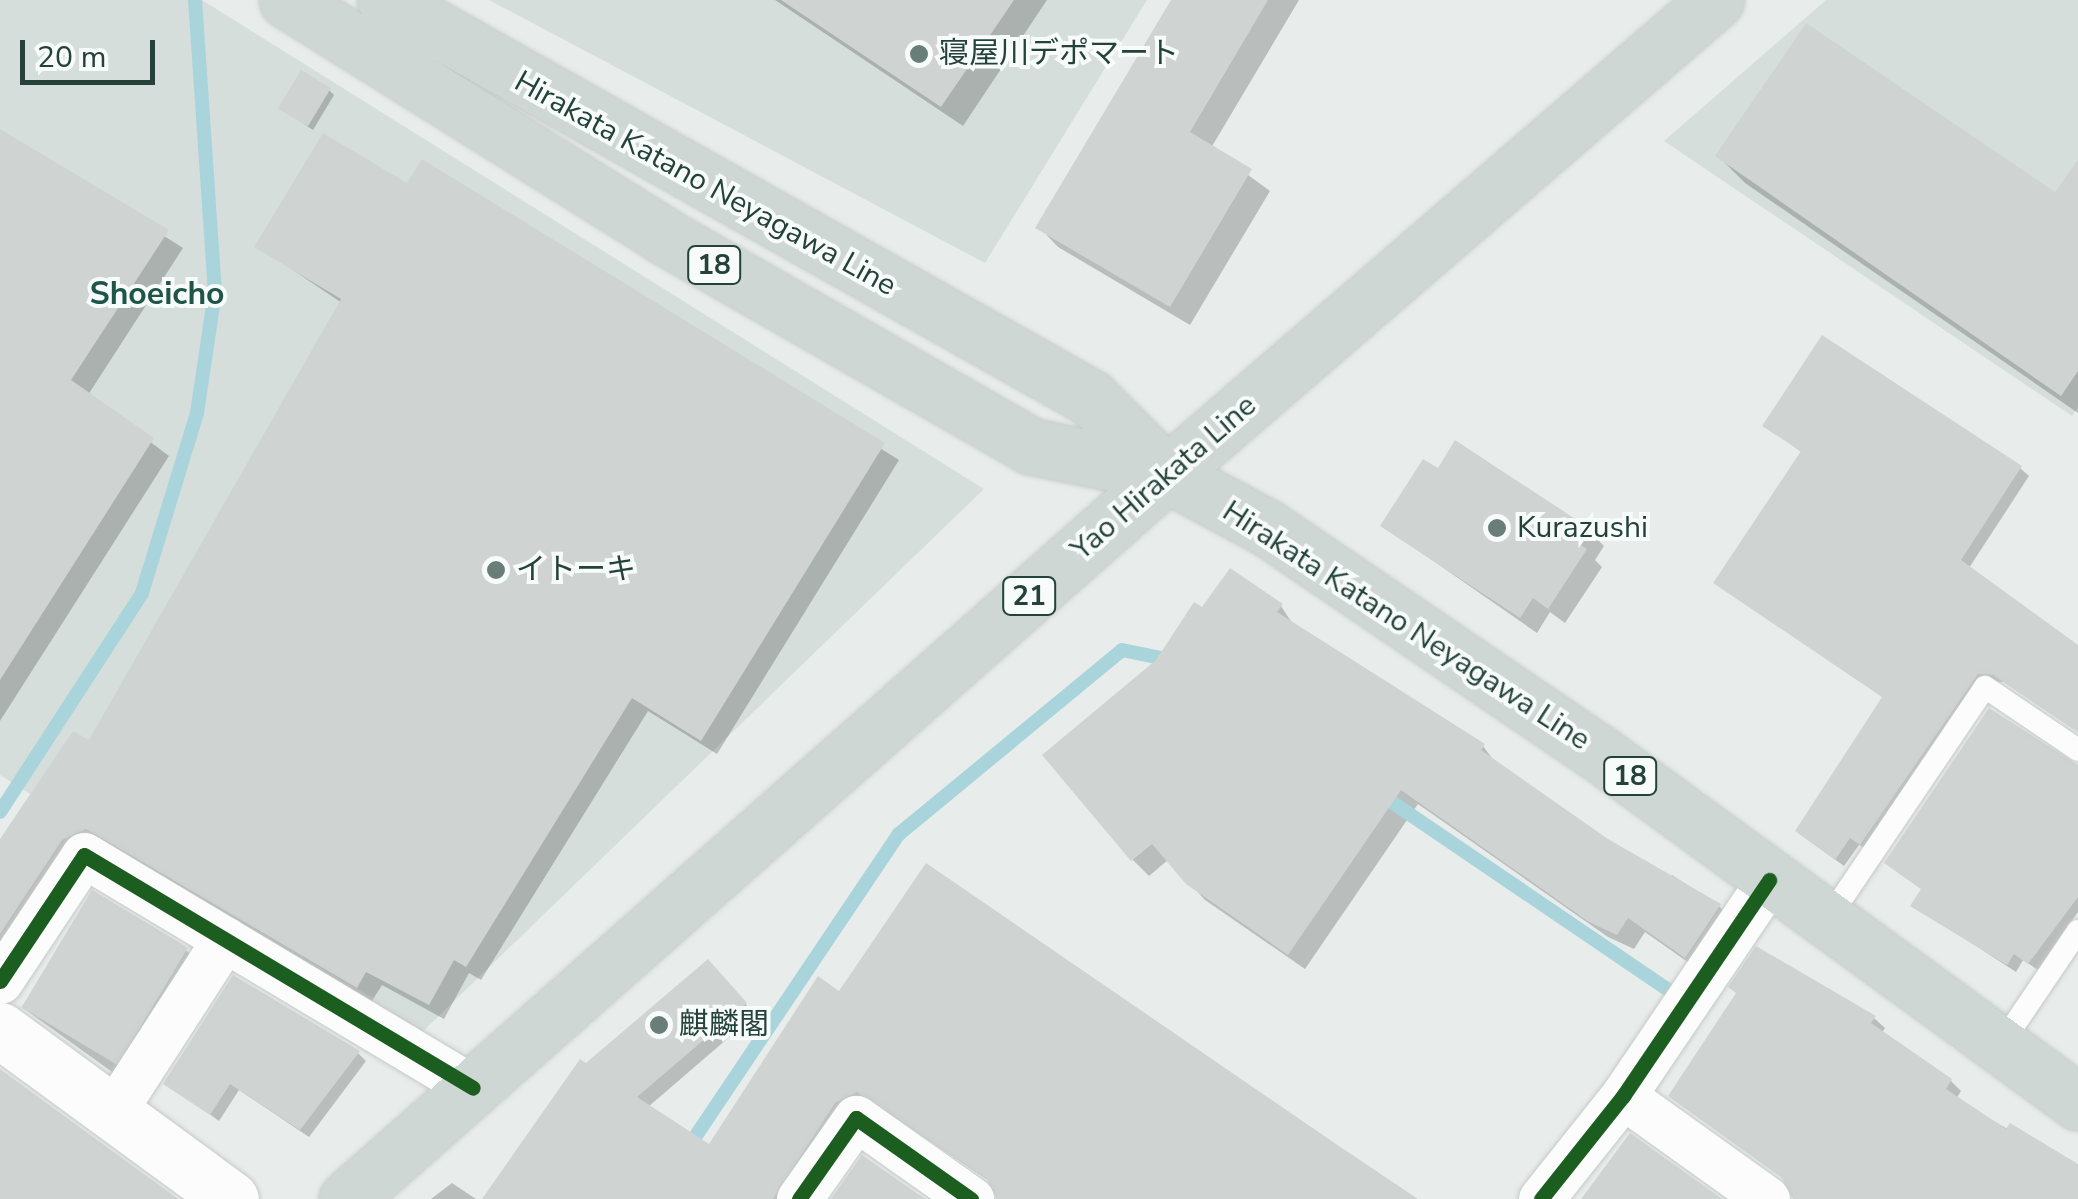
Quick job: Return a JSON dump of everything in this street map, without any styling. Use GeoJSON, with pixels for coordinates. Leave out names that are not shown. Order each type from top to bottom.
{"type":"FeatureCollection","features":[{"type":"Feature","properties":{"kind":"main road","name":"Hirakata Katano Neyagawa Line"},"geometry":{"type":"LineString","coordinates":[[287,0],[664,236],[1030,446],[1167,474],[1266,527],[1599,753],[1768,880],[2078,1102]]}},
{"type":"Feature","properties":{"kind":"main road","name":"Hirakata Katano Neyagawa Line"},"geometry":{"type":"LineString","coordinates":[[386,0],[1091,398],[1167,474]]}},
{"type":"Feature","properties":{"kind":"main road","name":"Yao Hirakata Line"},"geometry":{"type":"LineString","coordinates":[[347,1199],[1167,474],[1716,0]]}},
{"type":"Feature","properties":{"kind":"street"},"geometry":{"type":"LineString","coordinates":[[0,981],[84,854],[473,1088]]}},
{"type":"Feature","properties":{"kind":"street"},"geometry":{"type":"LineString","coordinates":[[1541,1199],[1623,1096],[1768,880]]}},
{"type":"Feature","properties":{"kind":"street"},"geometry":{"type":"LineString","coordinates":[[113,1112],[225,939]]}},
{"type":"Feature","properties":{"kind":"street"},"geometry":{"type":"LineString","coordinates":[[0,1030],[231,1199]]}},
{"type":"Feature","properties":{"kind":"street"},"geometry":{"type":"LineString","coordinates":[[1623,1096],[1767,1199]]}},
{"type":"Feature","properties":{"kind":"street"},"geometry":{"type":"LineString","coordinates":[[800,1199],[856,1118],[971,1199]]}},
{"type":"Feature","properties":{"kind":"lane"},"geometry":{"type":"LineString","coordinates":[[1826,922],[1985,687],[2078,750]]}},
{"type":"Feature","properties":{"kind":"lane"},"geometry":{"type":"LineString","coordinates":[[2000,1046],[2078,931]]}},
{"type":"Feature","properties":{"kind":"shaded area"},"geometry":{"type":"Polygon","coordinates":[[[0,0],[202,0],[984,489],[417,1037],[0,775],[0,0]]]}},
{"type":"Feature","properties":{"kind":"shaded area"},"geometry":{"type":"Polygon","coordinates":[[[489,0],[1147,0],[985,263],[489,0]]]}},
{"type":"Feature","properties":{"kind":"shaded area"},"geometry":{"type":"Polygon","coordinates":[[[1826,0],[2078,0],[2078,407],[2072,416],[1664,141],[1826,0]]]}},
{"type":"Feature","properties":{"kind":"building","name":"寝屋川デポマート"},"geometry":{"type":"Polygon","coordinates":[[[781,0],[1014,0],[941,107],[781,0]]]}},
{"type":"Feature","properties":{"kind":"building"},"geometry":{"type":"Polygon","coordinates":[[[1171,0],[1268,0],[1190,132],[1252,169],[1170,307],[1035,228],[1171,0]]]}},
{"type":"Feature","properties":{"kind":"building"},"geometry":{"type":"Polygon","coordinates":[[[1806,23],[2055,192],[2078,160],[2078,371],[2061,396],[1715,156],[1806,23]]]}},
{"type":"Feature","properties":{"kind":"building"},"geometry":{"type":"Polygon","coordinates":[[[301,70],[331,88],[308,127],[278,109],[301,70]]]}},
{"type":"Feature","properties":{"kind":"building"},"geometry":{"type":"Polygon","coordinates":[[[0,129],[169,230],[71,380],[154,438],[0,680],[0,129]]]}},
{"type":"Feature","properties":{"kind":"building","name":"イトーキ"},"geometry":{"type":"Polygon","coordinates":[[[323,133],[407,183],[422,159],[885,443],[701,741],[632,698],[466,967],[454,960],[429,1005],[366,972],[357,988],[86,829],[62,840],[0,934],[0,839],[73,731],[89,740],[341,299],[254,247],[323,133]]]}},
{"type":"Feature","properties":{"kind":"building"},"geometry":{"type":"Polygon","coordinates":[[[1822,335],[2022,466],[1961,560],[2078,645],[2078,732],[1993,675],[1978,674],[1860,845],[1850,838],[1835,860],[1795,831],[1882,697],[1713,583],[1801,451],[1762,426],[1822,335]]]}},
{"type":"Feature","properties":{"kind":"building"},"geometry":{"type":"Polygon","coordinates":[[[1455,440],[1589,528],[1579,544],[1587,549],[1548,609],[1533,598],[1520,618],[1380,526],[1423,459],[1438,468],[1455,440]]]}},
{"type":"Feature","properties":{"kind":"building"},"geometry":{"type":"Polygon","coordinates":[[[1230,568],[1283,604],[1277,612],[1485,744],[1481,750],[1608,839],[1721,904],[1685,958],[1628,918],[1617,935],[1589,922],[1401,790],[1288,955],[1186,884],[1152,844],[1131,861],[1042,755],[1156,660],[1194,602],[1202,607],[1230,568]]]}},
{"type":"Feature","properties":{"kind":"building"},"geometry":{"type":"Polygon","coordinates":[[[1989,708],[2078,765],[2078,897],[2028,964],[2014,954],[2007,965],[1910,906],[1921,889],[1884,863],[1989,708]]]}},
{"type":"Feature","properties":{"kind":"building"},"geometry":{"type":"Polygon","coordinates":[[[926,863],[1418,1199],[997,1199],[986,1178],[857,1092],[835,1103],[773,1199],[482,1199],[580,1059],[586,1063],[708,959],[747,1003],[637,1097],[709,1144],[818,976],[839,991],[926,863]]]}},
{"type":"Feature","properties":{"kind":"building"},"geometry":{"type":"Polygon","coordinates":[[[92,890],[188,948],[117,1065],[21,1007],[92,890]]]}},
{"type":"Feature","properties":{"kind":"building"},"geometry":{"type":"Polygon","coordinates":[[[1756,946],[1876,1016],[1871,1023],[1952,1079],[1946,1089],[2006,1129],[2010,1123],[2078,1164],[2078,1199],[1793,1199],[1782,1178],[1668,1096],[1736,993],[1728,987],[1756,946]]]}},
{"type":"Feature","properties":{"kind":"building"},"geometry":{"type":"Polygon","coordinates":[[[233,975],[360,1051],[300,1130],[230,1084],[210,1115],[163,1084],[233,975]]]}},
{"type":"Feature","properties":{"kind":"building"},"geometry":{"type":"Polygon","coordinates":[[[0,1069],[178,1199],[0,1199],[0,1069]]]}},
{"type":"Feature","properties":{"kind":"building"},"geometry":{"type":"Polygon","coordinates":[[[1630,1133],[1722,1199],[1581,1199],[1630,1133]]]}},
{"type":"Feature","properties":{"kind":"building"},"geometry":{"type":"Polygon","coordinates":[[[862,1155],[925,1199],[831,1199],[862,1155]]]}},
{"type":"Feature","properties":{"kind":"waterway"},"geometry":{"type":"LineString","coordinates":[[0,812],[142,593],[197,413],[215,293],[195,0]]}},
{"type":"Feature","properties":{"kind":"waterway"},"geometry":{"type":"LineString","coordinates":[[687,1149],[899,834],[1122,650],[1175,661]]}},
{"type":"Feature","properties":{"kind":"waterway"},"geometry":{"type":"LineString","coordinates":[[1377,792],[1674,994]]}},
{"type":"Feature","properties":{"kind":"cycle path"},"geometry":{"type":"LineString","coordinates":[[0,981],[84,855],[473,1088]]}},
{"type":"Feature","properties":{"kind":"cycle path"},"geometry":{"type":"LineString","coordinates":[[1541,1199],[1623,1096],[1769,880]]}},
{"type":"Feature","properties":{"kind":"cycle path"},"geometry":{"type":"LineString","coordinates":[[799,1199],[856,1118],[971,1199]]}},
{"type":"Feature","properties":{"kind":"place","name":"寝屋川デポマート"},"geometry":{"type":"Point","coordinates":[919,54]}},
{"type":"Feature","properties":{"kind":"place","name":"Kurazushi"},"geometry":{"type":"Point","coordinates":[1497,528]}},
{"type":"Feature","properties":{"kind":"place","name":"イトーキ"},"geometry":{"type":"Point","coordinates":[496,570]}},
{"type":"Feature","properties":{"kind":"place","name":"麒麟閣"},"geometry":{"type":"Point","coordinates":[659,1025]}},
{"type":"Feature","properties":{"kind":"district","name":"Shoeicho"},"geometry":{"type":"Point","coordinates":[157,294]}}]}
